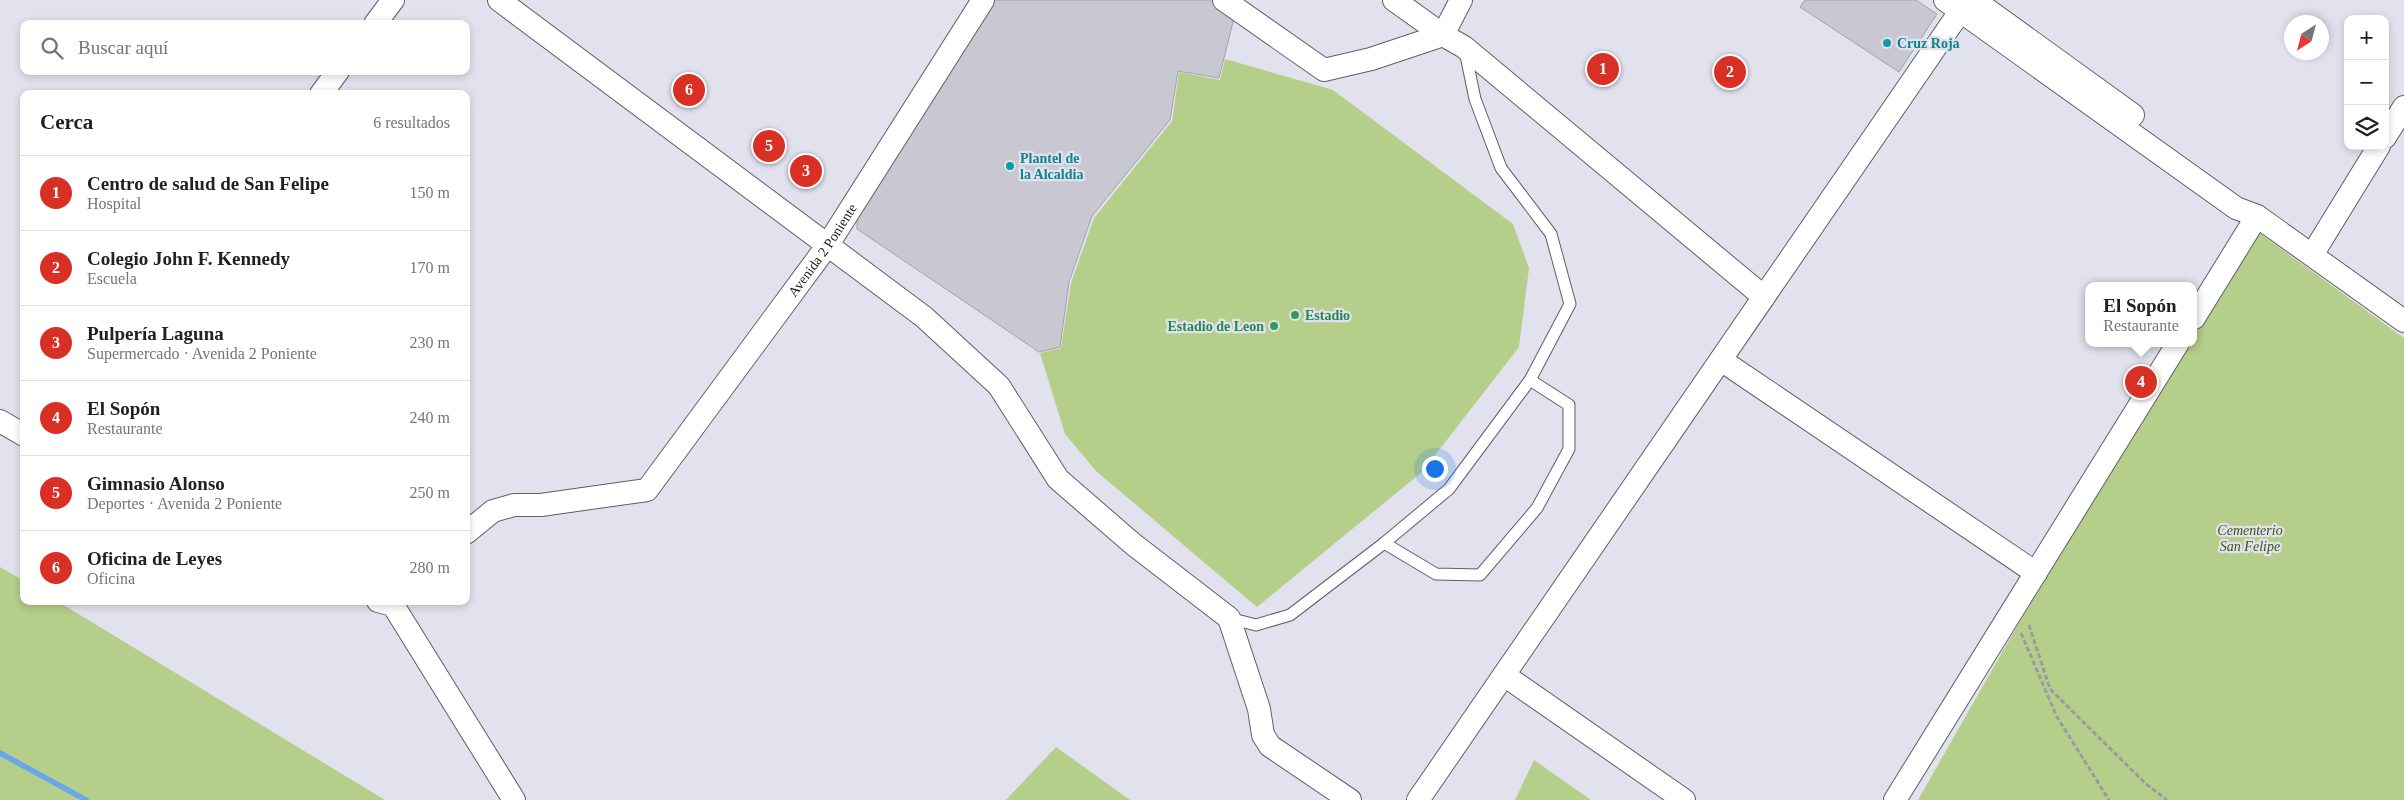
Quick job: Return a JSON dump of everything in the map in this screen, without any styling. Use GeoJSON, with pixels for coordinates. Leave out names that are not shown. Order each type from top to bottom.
{"type":"FeatureCollection","features":[{"type":"Feature","properties":{"kind":"street"},"geometry":{"type":"LineString","coordinates":[[378,20],[393,0]]}},
{"type":"Feature","properties":{"kind":"street"},"geometry":{"type":"LineString","coordinates":[[499,0],[826,246],[924,317],[999,386],[1058,479],[1133,544],[1229,618],[1259,709],[1263,735],[1270,746],[1350,800]]}},
{"type":"Feature","properties":{"kind":"street","name":"Avenida 2 Poniente"},"geometry":{"type":"LineString","coordinates":[[470,531],[493,511],[514,505],[541,504],[647,490],[826,246],[982,0]]}},
{"type":"Feature","properties":{"kind":"street"},"geometry":{"type":"LineString","coordinates":[[1224,0],[1324,70],[1370,59],[1443,35],[1461,0]]}},
{"type":"Feature","properties":{"kind":"street"},"geometry":{"type":"LineString","coordinates":[[1394,0],[1443,35],[1464,46],[1764,297]]}},
{"type":"Feature","properties":{"kind":"street"},"geometry":{"type":"LineString","coordinates":[[1418,800],[1721,360],[1962,3],[2236,208],[2257,216],[2404,321]]}},
{"type":"Feature","properties":{"kind":"street"},"geometry":{"type":"LineString","coordinates":[[324,90],[335,75]]}},
{"type":"Feature","properties":{"kind":"street"},"geometry":{"type":"LineString","coordinates":[[2389,131],[2404,107]]}},
{"type":"Feature","properties":{"kind":"street"},"geometry":{"type":"LineString","coordinates":[[2312,255],[2377,150]]}},
{"type":"Feature","properties":{"kind":"street"},"geometry":{"type":"LineString","coordinates":[[2197,313],[2257,216]]}},
{"type":"Feature","properties":{"kind":"street"},"geometry":{"type":"LineString","coordinates":[[1895,800],[2176,347]]}},
{"type":"Feature","properties":{"kind":"street"},"geometry":{"type":"LineString","coordinates":[[1721,360],[2036,573]]}},
{"type":"Feature","properties":{"kind":"street"},"geometry":{"type":"LineString","coordinates":[[0,421],[20,433]]}},
{"type":"Feature","properties":{"kind":"street"},"geometry":{"type":"LineString","coordinates":[[391,605],[514,800]]}},
{"type":"Feature","properties":{"kind":"street"},"geometry":{"type":"LineString","coordinates":[[1504,675],[1684,800]]}},
{"type":"Feature","properties":{"kind":"lane"},"geometry":{"type":"LineString","coordinates":[[1229,618],[1256,625],[1290,615],[1384,543],[1449,489],[1530,380],[1570,304],[1552,234],[1501,168],[1475,99],[1464,46]]}},
{"type":"Feature","properties":{"kind":"lane"},"geometry":{"type":"LineString","coordinates":[[1384,543],[1436,574],[1480,575],[1538,508],[1569,449],[1569,405],[1530,380]]}},
{"type":"Feature","properties":{"kind":"path"},"geometry":{"type":"LineString","coordinates":[[2016,604],[2057,717],[2110,800]]}},
{"type":"Feature","properties":{"kind":"path"},"geometry":{"type":"LineString","coordinates":[[2016,604],[2050,689],[2146,784],[2167,800]]}},
{"type":"Feature","properties":{"kind":"green space","name":"Estadio de Leon"},"geometry":{"type":"Polygon","coordinates":[[[1225,59],[1333,90],[1513,224],[1529,268],[1519,347],[1422,472],[1257,607],[1096,471],[1065,434],[1040,353],[1061,348],[1071,283],[1094,218],[1172,121],[1179,72],[1220,80],[1225,59]]]}},
{"type":"Feature","properties":{"kind":"green space","name":"Cementerio San Felipe"},"geometry":{"type":"Polygon","coordinates":[[[2258,232],[2404,338],[2404,800],[1918,800],[2074,526],[2186,347],[2197,347],[2197,330],[2258,232]]]}},
{"type":"Feature","properties":{"kind":"green space"},"geometry":{"type":"Polygon","coordinates":[[[0,567],[20,579],[20,605],[64,605],[385,800],[0,800],[0,567]]]}},
{"type":"Feature","properties":{"kind":"green space"},"geometry":{"type":"Polygon","coordinates":[[[1056,747],[1130,800],[1006,800],[1056,747]]]}},
{"type":"Feature","properties":{"kind":"green space"},"geometry":{"type":"Polygon","coordinates":[[[1534,760],[1591,800],[1515,800],[1534,760]]]}},
{"type":"Feature","properties":{"kind":"building","name":"Plantel de la Alcaldia"},"geometry":{"type":"Polygon","coordinates":[[[994,0],[1222,0],[1236,10],[1219,78],[1178,71],[1170,120],[1092,216],[1069,282],[1060,347],[1039,352],[857,229],[857,212],[994,0]]]}},
{"type":"Feature","properties":{"kind":"building","name":"Cruz Roja"},"geometry":{"type":"Polygon","coordinates":[[[1805,0],[1916,0],[1937,14],[1899,72],[1800,7],[1805,0]]]}},
{"type":"Feature","properties":{"kind":"building"},"geometry":{"type":"Polygon","coordinates":[[[694,75],[701,80],[684,105],[676,100],[694,75]]]}},
{"type":"Feature","properties":{"kind":"building"},"geometry":{"type":"Polygon","coordinates":[[[766,131],[784,143],[772,160],[755,148],[766,131]]]}},
{"type":"Feature","properties":{"kind":"building"},"geometry":{"type":"Polygon","coordinates":[[[803,156],[821,168],[808,187],[790,174],[803,156]]]}},
{"type":"Feature","properties":{"kind":"waterway"},"geometry":{"type":"LineString","coordinates":[[0,753],[86,800]]}},
{"type":"Feature","properties":{"kind":"place","name":"Cruz Roja"},"geometry":{"type":"Point","coordinates":[1887,43]}},
{"type":"Feature","properties":{"kind":"place","name":"Centro de salud de San Felipe"},"geometry":{"type":"Point","coordinates":[1603,69]}},
{"type":"Feature","properties":{"kind":"place","name":"Colegio John F. Kennedy"},"geometry":{"type":"Point","coordinates":[1730,72]}},
{"type":"Feature","properties":{"kind":"place","name":"Oficina de Leyes"},"geometry":{"type":"Point","coordinates":[689,90]}},
{"type":"Feature","properties":{"kind":"place","name":"Gimnasio Alonso"},"geometry":{"type":"Point","coordinates":[769,146]}},
{"type":"Feature","properties":{"kind":"place","name":"Plantel de la Alcaldia"},"geometry":{"type":"Point","coordinates":[1010,166]}},
{"type":"Feature","properties":{"kind":"place","name":"Pulpería Laguna"},"geometry":{"type":"Point","coordinates":[806,171]}},
{"type":"Feature","properties":{"kind":"place","name":"Estadio"},"geometry":{"type":"Point","coordinates":[1295,315]}},
{"type":"Feature","properties":{"kind":"place","name":"Estadio de Leon"},"geometry":{"type":"Point","coordinates":[1274,326]}},
{"type":"Feature","properties":{"kind":"place","name":"El Sopón"},"geometry":{"type":"Point","coordinates":[2141,382]}}]}
